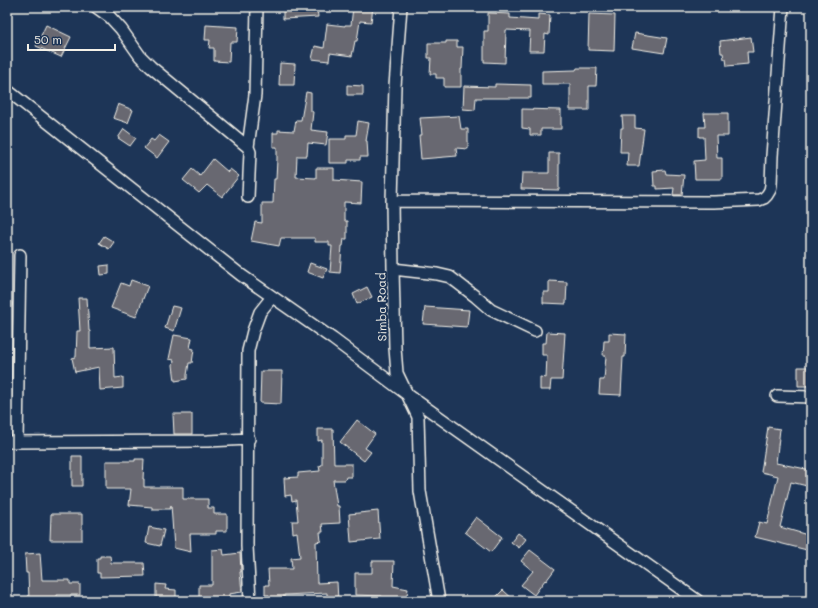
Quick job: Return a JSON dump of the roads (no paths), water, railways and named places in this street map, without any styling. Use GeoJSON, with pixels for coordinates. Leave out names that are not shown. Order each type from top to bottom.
{"type":"FeatureCollection","features":[{"type":"Feature","properties":{"kind":"street"},"geometry":{"type":"LineString","coordinates":[[96,7],[110,17],[121,28],[140,56],[151,67],[248,147]]}},
{"type":"Feature","properties":{"kind":"street"},"geometry":{"type":"LineString","coordinates":[[248,197],[250,152],[248,147],[255,95],[257,7]]}},
{"type":"Feature","properties":{"kind":"street","name":"Simba Road"},"geometry":{"type":"LineString","coordinates":[[401,7],[395,86],[392,201],[395,348],[397,373],[418,417],[420,491],[439,601]]}},
{"type":"Feature","properties":{"kind":"street"},"geometry":{"type":"LineString","coordinates":[[392,201],[714,202],[759,200],[764,198],[768,195],[771,185],[783,7]]}},
{"type":"Feature","properties":{"kind":"street"},"geometry":{"type":"LineString","coordinates":[[7,90],[240,275],[332,339],[698,601]]}},
{"type":"Feature","properties":{"kind":"street"},"geometry":{"type":"LineString","coordinates":[[20,255],[12,442],[208,441],[248,439]]}},
{"type":"Feature","properties":{"kind":"street"},"geometry":{"type":"LineString","coordinates":[[393,270],[437,274],[450,278],[491,310],[535,331]]}},
{"type":"Feature","properties":{"kind":"street"},"geometry":{"type":"LineString","coordinates":[[250,601],[248,546],[248,351],[260,312],[272,297]]}},
{"type":"Feature","properties":{"kind":"street"},"geometry":{"type":"LineString","coordinates":[[777,396],[811,397]]}}]}
